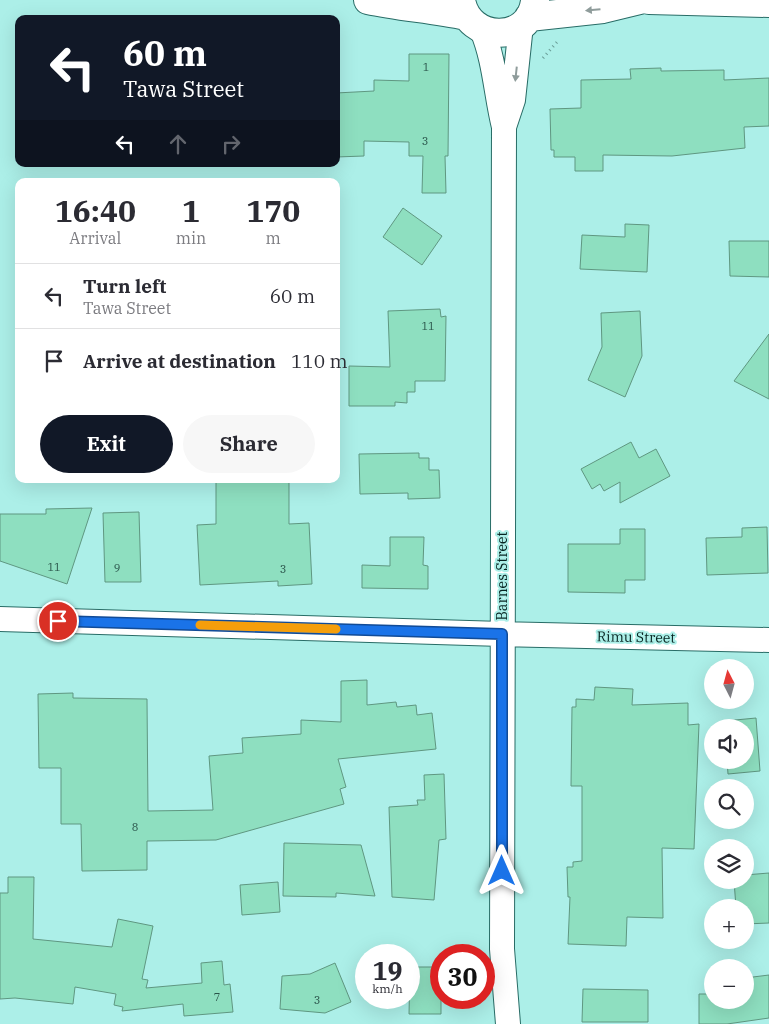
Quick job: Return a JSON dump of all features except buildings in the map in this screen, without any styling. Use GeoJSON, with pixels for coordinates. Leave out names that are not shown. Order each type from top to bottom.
{"type":"FeatureCollection","features":[{"type":"Feature","properties":{"kind":"street"},"geometry":{"type":"LineString","coordinates":[[368,0],[395,6],[436,9],[470,15],[492,33],[513,31],[528,14],[603,9],[640,0]]}},
{"type":"Feature","properties":{"kind":"street"},"geometry":{"type":"LineString","coordinates":[[649,0],[769,3]]}},
{"type":"Feature","properties":{"kind":"street","name":"Barnes Street"},"geometry":{"type":"LineString","coordinates":[[504,127],[513,100],[528,14]]}},
{"type":"Feature","properties":{"kind":"street","name":"Barnes Street"},"geometry":{"type":"LineString","coordinates":[[470,15],[489,47],[495,72],[497,100],[504,127],[502,950],[508,1024]]}},
{"type":"Feature","properties":{"kind":"street","name":"Rimu Street"},"geometry":{"type":"LineString","coordinates":[[0,619],[769,640]]}},
{"type":"Feature","properties":{"kind":"path"},"geometry":{"type":"LineString","coordinates":[[540,64],[560,38]]}},
{"type":"Feature","properties":{"kind":"slow traffic"},"geometry":{"type":"LineString","coordinates":[[200,625],[336,629]]}},
{"type":"Feature","properties":{"kind":"route"},"geometry":{"type":"LineString","coordinates":[[58,621],[502,634],[502,871]]}}]}
